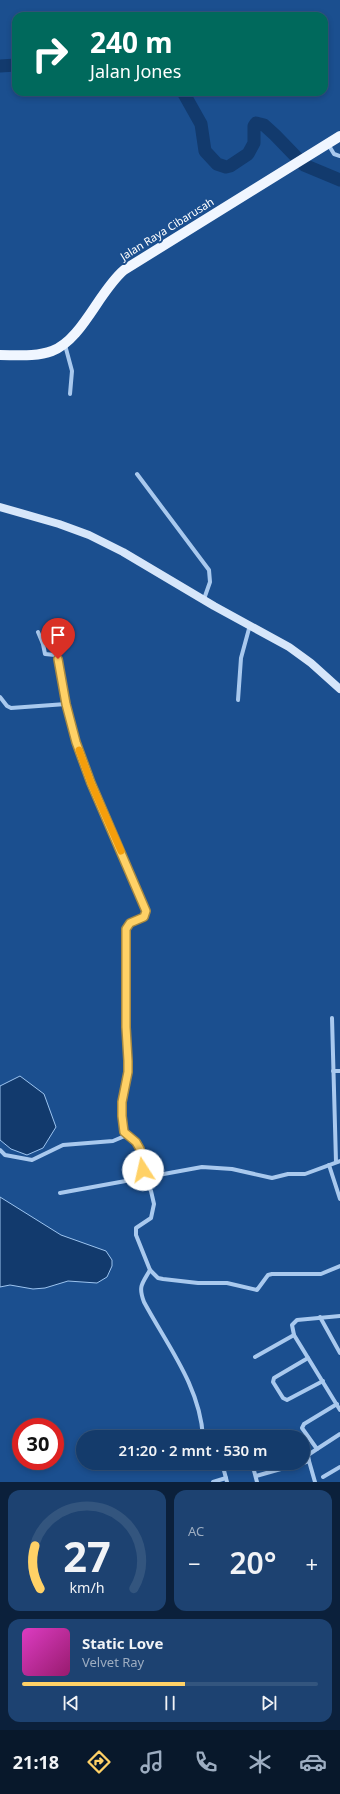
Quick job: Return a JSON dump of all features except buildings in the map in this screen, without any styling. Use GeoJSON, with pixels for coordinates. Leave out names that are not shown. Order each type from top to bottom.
{"type":"FeatureCollection","features":[{"type":"Feature","properties":{"kind":"main road","name":"Jalan Raya Cibarusah"},"geometry":{"type":"LineString","coordinates":[[0,355],[43,354],[51,352],[65,344],[112,282],[124,270],[340,136]]}},
{"type":"Feature","properties":{"kind":"street"},"geometry":{"type":"LineString","coordinates":[[328,143],[334,154],[340,156]]}},
{"type":"Feature","properties":{"kind":"street"},"geometry":{"type":"LineString","coordinates":[[65,344],[72,371],[70,394]]}},
{"type":"Feature","properties":{"kind":"street"},"geometry":{"type":"LineString","coordinates":[[137,474],[209,570],[210,582],[204,599]]}},
{"type":"Feature","properties":{"kind":"street"},"geometry":{"type":"LineString","coordinates":[[0,507],[59,524],[104,542],[294,651],[311,663],[340,689]]}},
{"type":"Feature","properties":{"kind":"street"},"geometry":{"type":"LineString","coordinates":[[238,700],[241,658],[250,625]]}},
{"type":"Feature","properties":{"kind":"street"},"geometry":{"type":"LineString","coordinates":[[38,632],[45,654],[55,655],[58,659],[66,704],[76,742],[91,783],[146,911],[144,917],[130,923],[126,929],[126,1020],[128,1072],[121,1109],[123,1129],[138,1145],[144,1177],[153,1198],[154,1211],[151,1218],[136,1228],[136,1235],[150,1270],[158,1278],[163,1279],[198,1283],[227,1283],[257,1290],[268,1275],[321,1274],[340,1266]]}},
{"type":"Feature","properties":{"kind":"street"},"geometry":{"type":"LineString","coordinates":[[0,697],[7,706],[11,708],[66,704]]}},
{"type":"Feature","properties":{"kind":"street"},"geometry":{"type":"LineString","coordinates":[[60,1192],[208,1167],[246,1172],[272,1178],[288,1174],[305,1174],[338,1162],[333,1071],[332,1018]]}},
{"type":"Feature","properties":{"kind":"street"},"geometry":{"type":"LineString","coordinates":[[333,1071],[340,1072]]}},
{"type":"Feature","properties":{"kind":"street"},"geometry":{"type":"LineString","coordinates":[[0,1150],[5,1155],[32,1160],[62,1145],[113,1141],[127,1135]]}},
{"type":"Feature","properties":{"kind":"street"},"geometry":{"type":"LineString","coordinates":[[329,1165],[340,1199]]}},
{"type":"Feature","properties":{"kind":"street"},"geometry":{"type":"LineString","coordinates":[[150,1270],[141,1284],[144,1302],[185,1373],[202,1422],[203,1430]]}},
{"type":"Feature","properties":{"kind":"street"},"geometry":{"type":"LineString","coordinates":[[340,1316],[320,1317],[294,1322],[292,1325],[294,1335],[340,1410]]}},
{"type":"Feature","properties":{"kind":"street"},"geometry":{"type":"LineString","coordinates":[[320,1317],[340,1353]]}},
{"type":"Feature","properties":{"kind":"street"},"geometry":{"type":"LineString","coordinates":[[255,1357],[294,1335]]}},
{"type":"Feature","properties":{"kind":"street"},"geometry":{"type":"LineString","coordinates":[[308,1358],[274,1378],[273,1382],[283,1398],[287,1400],[323,1381]]}},
{"type":"Feature","properties":{"kind":"street"},"geometry":{"type":"LineString","coordinates":[[317,1449],[302,1428],[304,1424],[336,1404]]}},
{"type":"Feature","properties":{"kind":"street"},"geometry":{"type":"LineString","coordinates":[[310,1454],[340,1434]]}},
{"type":"Feature","properties":{"kind":"street"},"geometry":{"type":"LineString","coordinates":[[310,1464],[315,1482]]}},
{"type":"Feature","properties":{"kind":"street"},"geometry":{"type":"LineString","coordinates":[[323,1477],[340,1467]]}},
{"type":"Feature","properties":{"kind":"street"},"geometry":{"type":"LineString","coordinates":[[212,1482],[227,1480],[224,1470]]}},
{"type":"Feature","properties":{"kind":"street"},"geometry":{"type":"LineString","coordinates":[[254,1470],[257,1482]]}},
{"type":"Feature","properties":{"kind":"street"},"geometry":{"type":"LineString","coordinates":[[256,1476],[275,1470]]}},
{"type":"Feature","properties":{"kind":"water"},"geometry":{"type":"Polygon","coordinates":[[[20,1076],[44,1094],[56,1127],[43,1148],[27,1155],[11,1149],[0,1140],[0,1086],[20,1076]]]}},
{"type":"Feature","properties":{"kind":"water"},"geometry":{"type":"Polygon","coordinates":[[[0,1197],[61,1235],[106,1251],[112,1260],[112,1266],[107,1277],[97,1283],[68,1281],[45,1288],[33,1289],[10,1285],[0,1287],[0,1197]]]}},
{"type":"Feature","properties":{"kind":"waterway"},"geometry":{"type":"LineString","coordinates":[[0,66],[12,65]]}},
{"type":"Feature","properties":{"kind":"waterway"},"geometry":{"type":"LineString","coordinates":[[185,96],[201,124],[205,151],[217,164],[226,167],[230,166],[248,154],[254,143],[254,126],[256,123],[264,125],[304,165],[340,180]]}},
{"type":"Feature","properties":{"kind":"slow traffic"},"geometry":{"type":"LineString","coordinates":[[79,750],[91,783],[121,851]]}},
{"type":"Feature","properties":{"kind":"route"},"geometry":{"type":"LineString","coordinates":[[58,659],[66,704],[76,742],[91,783],[146,911],[144,917],[130,923],[126,929],[125,973],[128,1072],[123,1091],[121,1109],[124,1132],[136,1142],[140,1149],[143,1170]]}}]}
